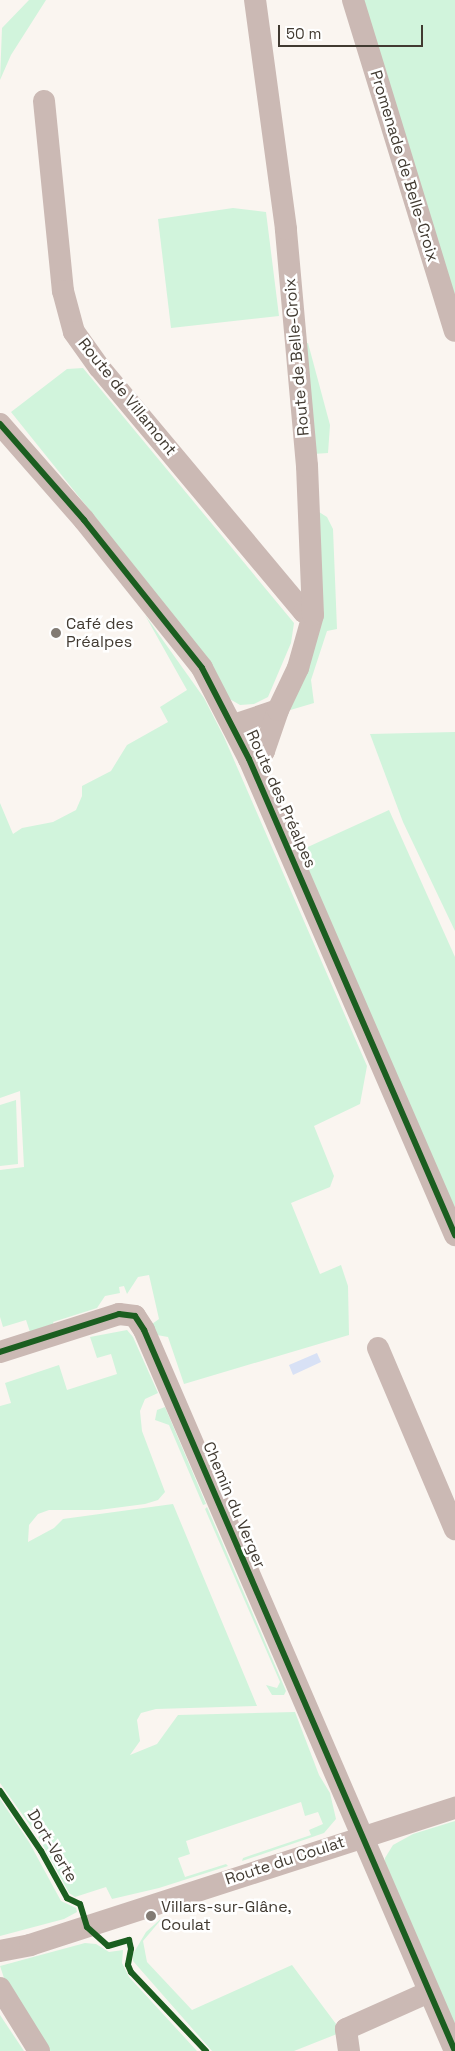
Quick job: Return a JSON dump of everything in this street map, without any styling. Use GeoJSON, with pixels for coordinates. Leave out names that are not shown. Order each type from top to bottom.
{"type":"FeatureCollection","features":[{"type":"Feature","properties":{"kind":"street","name":"Route de Belle-Croix"},"geometry":{"type":"LineString","coordinates":[[249,758],[264,751],[276,715],[298,668],[313,615],[307,466],[286,229],[255,0]]}},
{"type":"Feature","properties":{"kind":"street","name":"Promenade de Belle-Croix"},"geometry":{"type":"LineString","coordinates":[[353,0],[455,331]]}},
{"type":"Feature","properties":{"kind":"street","name":"Route de Villamont"},"geometry":{"type":"LineString","coordinates":[[44,101],[63,291],[74,332],[99,367],[304,612],[313,615]]}},
{"type":"Feature","properties":{"kind":"street","name":"Route des Préalpes"},"geometry":{"type":"LineString","coordinates":[[0,424],[175,632],[202,668],[234,725],[455,1235]]}},
{"type":"Feature","properties":{"kind":"street"},"geometry":{"type":"LineString","coordinates":[[234,725],[276,715]]}},
{"type":"Feature","properties":{"kind":"street","name":"Chemin du Verger"},"geometry":{"type":"LineString","coordinates":[[0,1352],[119,1314],[135,1316],[152,1349],[361,1836]]}},
{"type":"Feature","properties":{"kind":"street"},"geometry":{"type":"LineString","coordinates":[[378,1348],[455,1529]]}},
{"type":"Feature","properties":{"kind":"street","name":"Route du Coulat"},"geometry":{"type":"LineString","coordinates":[[0,1951],[30,1945],[361,1836],[455,1808]]}},
{"type":"Feature","properties":{"kind":"street"},"geometry":{"type":"LineString","coordinates":[[361,1836],[428,1993],[453,2041]]}},
{"type":"Feature","properties":{"kind":"street"},"geometry":{"type":"LineString","coordinates":[[0,1988],[39,2051]]}},
{"type":"Feature","properties":{"kind":"street"},"geometry":{"type":"LineString","coordinates":[[349,2051],[346,2029],[428,1993]]}},
{"type":"Feature","properties":{"kind":"green space"},"geometry":{"type":"Polygon","coordinates":[[[29,0],[46,0],[11,55],[0,80],[2,28],[29,0]]]}},
{"type":"Feature","properties":{"kind":"green space"},"geometry":{"type":"Polygon","coordinates":[[[358,0],[455,0],[455,314],[358,0]]]}},
{"type":"Feature","properties":{"kind":"green space"},"geometry":{"type":"Polygon","coordinates":[[[233,208],[266,212],[279,316],[171,328],[158,219],[233,208]]]}},
{"type":"Feature","properties":{"kind":"green space"},"geometry":{"type":"Polygon","coordinates":[[[308,343],[330,425],[328,453],[313,454],[304,344],[308,343]]]}},
{"type":"Feature","properties":{"kind":"green space"},"geometry":{"type":"Polygon","coordinates":[[[83,368],[294,623],[291,643],[268,697],[254,704],[240,705],[228,698],[100,523],[11,412],[67,369],[83,368]]]}},
{"type":"Feature","properties":{"kind":"green space"},"geometry":{"type":"Polygon","coordinates":[[[319,512],[327,517],[333,529],[337,629],[327,631],[311,680],[314,703],[287,711],[319,512]]]}},
{"type":"Feature","properties":{"kind":"green space"},"geometry":{"type":"Polygon","coordinates":[[[145,615],[204,698],[224,737],[367,1066],[360,1104],[314,1126],[334,1176],[330,1187],[291,1203],[320,1274],[341,1265],[348,1286],[349,1335],[184,1384],[168,1337],[157,1335],[152,1324],[159,1319],[149,1275],[138,1277],[127,1294],[124,1286],[119,1287],[120,1293],[105,1296],[97,1308],[53,1322],[56,1331],[31,1335],[26,1320],[3,1327],[0,1317],[0,1170],[24,1167],[20,1091],[0,1098],[0,803],[13,834],[22,828],[53,822],[76,810],[82,796],[82,786],[111,771],[127,745],[168,722],[160,707],[187,690],[145,615]]]}},
{"type":"Feature","properties":{"kind":"green space"},"geometry":{"type":"Polygon","coordinates":[[[455,732],[455,931],[403,822],[370,734],[455,732]]]}},
{"type":"Feature","properties":{"kind":"green space"},"geometry":{"type":"Polygon","coordinates":[[[389,810],[455,957],[455,1211],[299,851],[389,810]]]}},
{"type":"Feature","properties":{"kind":"green space"},"geometry":{"type":"Polygon","coordinates":[[[16,1100],[18,1164],[0,1166],[0,1105],[16,1100]]]}},
{"type":"Feature","properties":{"kind":"green space"},"geometry":{"type":"Polygon","coordinates":[[[127,1330],[133,1337],[158,1393],[145,1399],[140,1411],[142,1431],[165,1492],[158,1500],[145,1504],[99,1510],[49,1510],[38,1514],[29,1525],[28,1542],[54,1528],[63,1519],[173,1504],[257,1706],[156,1709],[141,1713],[137,1720],[140,1741],[130,1755],[157,1744],[178,1715],[295,1712],[319,1775],[330,1793],[336,1819],[324,1833],[242,1861],[243,1858],[311,1835],[309,1830],[323,1824],[318,1812],[305,1816],[301,1802],[186,1841],[190,1854],[178,1858],[185,1877],[226,1864],[228,1866],[159,1888],[112,1899],[106,1887],[75,1897],[69,1893],[39,1838],[0,1783],[0,1406],[11,1403],[5,1383],[59,1365],[67,1390],[117,1374],[111,1354],[97,1358],[90,1337],[127,1330]]]}},
{"type":"Feature","properties":{"kind":"green space"},"geometry":{"type":"Polygon","coordinates":[[[165,1407],[206,1504],[203,1505],[169,1425],[155,1420],[157,1410],[165,1407]]]}},
{"type":"Feature","properties":{"kind":"green space"},"geometry":{"type":"Polygon","coordinates":[[[207,1507],[286,1691],[284,1695],[272,1695],[266,1685],[277,1688],[280,1682],[205,1509],[207,1507]]]}},
{"type":"Feature","properties":{"kind":"green space"},"geometry":{"type":"Polygon","coordinates":[[[0,1799],[29,1842],[61,1901],[76,1908],[77,1912],[64,1919],[0,1936],[0,1799]]]}},
{"type":"Feature","properties":{"kind":"green space"},"geometry":{"type":"Polygon","coordinates":[[[455,1821],[455,2034],[384,1869],[385,1858],[393,1845],[413,1834],[455,1821]]]}},
{"type":"Feature","properties":{"kind":"green space"},"geometry":{"type":"Polygon","coordinates":[[[164,1916],[143,1941],[147,1962],[192,2010],[292,1965],[342,2032],[294,2051],[212,2051],[133,1961],[133,1954],[146,1932],[164,1916]]]}},
{"type":"Feature","properties":{"kind":"green space"},"geometry":{"type":"Polygon","coordinates":[[[85,1943],[96,1944],[109,1952],[123,1950],[122,1963],[129,1977],[197,2051],[47,2051],[8,1990],[0,1966],[85,1943]]]}},
{"type":"Feature","properties":{"kind":"green space"},"geometry":{"type":"Polygon","coordinates":[[[0,2015],[24,2051],[0,2051],[0,2015]]]}},
{"type":"Feature","properties":{"kind":"water"},"geometry":{"type":"Polygon","coordinates":[[[317,1353],[321,1362],[293,1375],[289,1365],[317,1353]]]}},
{"type":"Feature","properties":{"kind":"cycle path"},"geometry":{"type":"LineString","coordinates":[[0,424],[84,520],[202,668],[249,759],[455,1235]]}},
{"type":"Feature","properties":{"kind":"cycle path"},"geometry":{"type":"LineString","coordinates":[[0,1352],[119,1314],[135,1316],[144,1330],[455,2051]]}},
{"type":"Feature","properties":{"kind":"cycle path","name":"Dort-Verte"},"geometry":{"type":"LineString","coordinates":[[0,1791],[41,1851],[67,1898],[80,1904],[87,1927],[108,1946],[129,1940],[131,1949],[128,1965],[131,1972],[206,2051]]}},
{"type":"Feature","properties":{"kind":"place","name":"Café des Préalpes"},"geometry":{"type":"Point","coordinates":[56,633]}},
{"type":"Feature","properties":{"kind":"place","name":"Villars-sur-Glâne, Coulat"},"geometry":{"type":"Point","coordinates":[151,1916]}}]}
